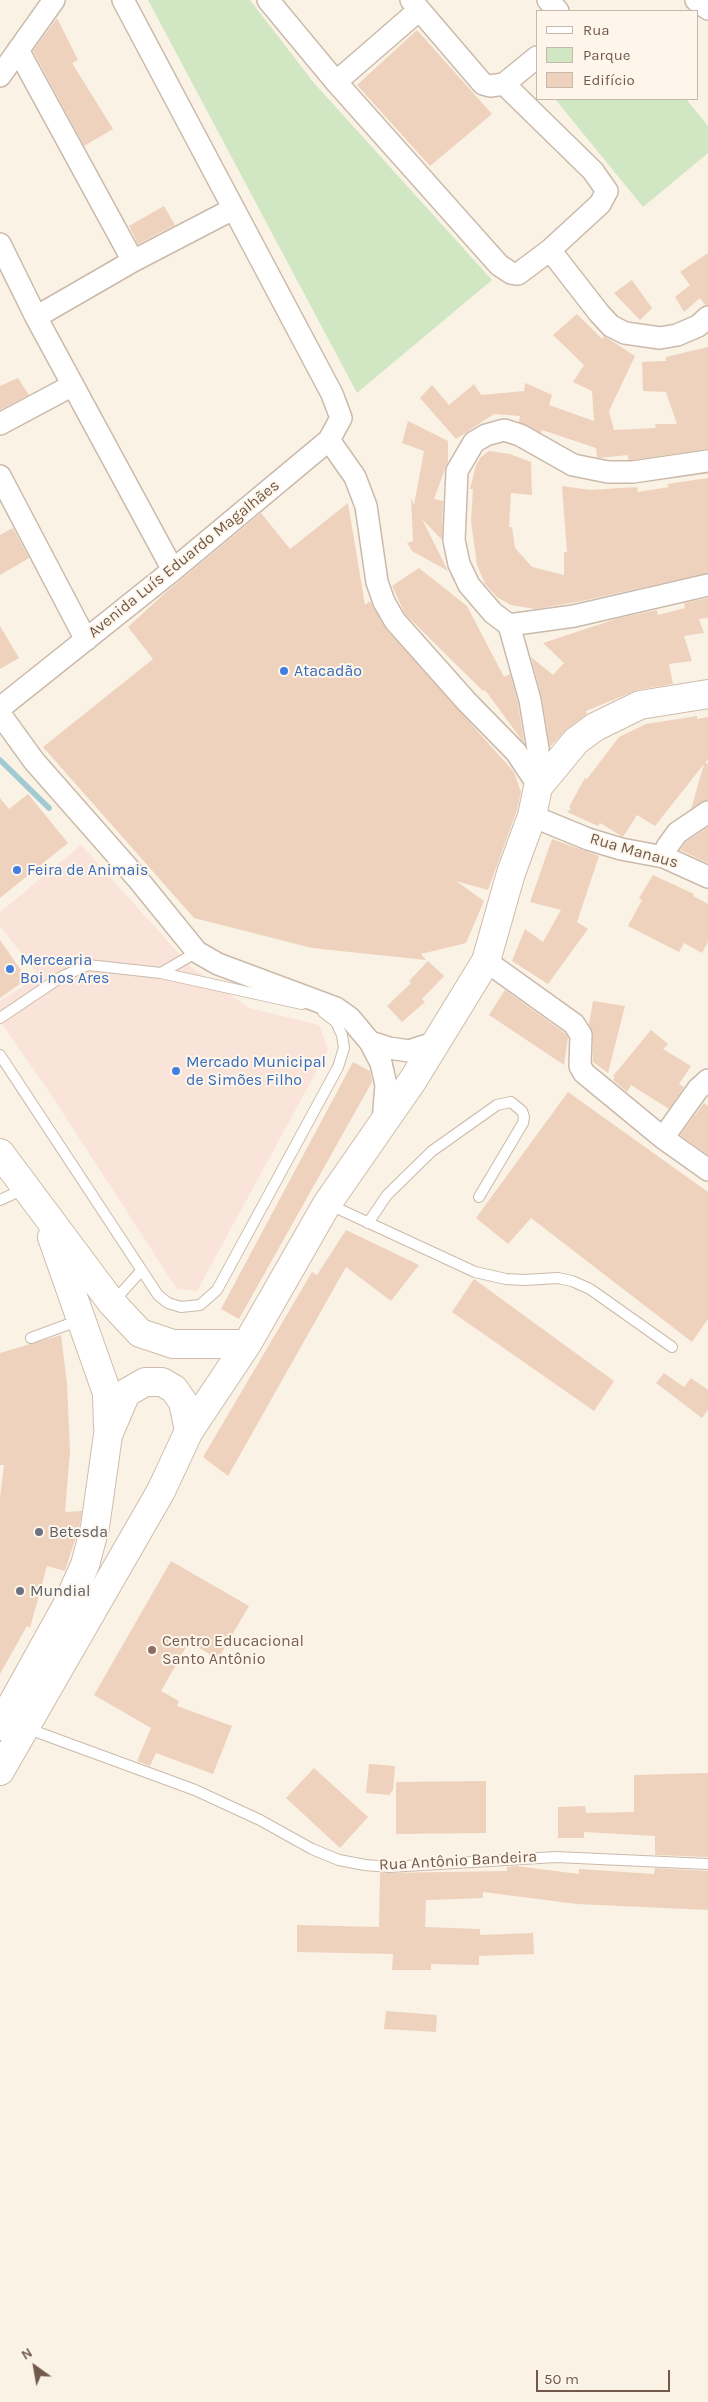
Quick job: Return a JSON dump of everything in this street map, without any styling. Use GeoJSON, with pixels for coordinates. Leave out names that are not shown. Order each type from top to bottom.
{"type":"FeatureCollection","features":[{"type":"Feature","properties":{"kind":"main road"},"geometry":{"type":"LineString","coordinates":[[13,1727],[161,1491],[189,1431],[247,1344],[327,1204],[437,1042],[486,961],[511,873],[532,816],[537,784],[576,741],[595,727],[640,705],[708,694]]}},
{"type":"Feature","properties":{"kind":"main road"},"geometry":{"type":"LineString","coordinates":[[0,1153],[105,1293],[140,1333],[173,1344],[247,1344]]}},
{"type":"Feature","properties":{"kind":"main road"},"geometry":{"type":"LineString","coordinates":[[0,1771],[13,1727],[85,1565],[95,1527],[108,1435],[107,1393],[43,1212]]}},
{"type":"Feature","properties":{"kind":"main road"},"geometry":{"type":"LineString","coordinates":[[82,1319],[105,1293]]}},
{"type":"Feature","properties":{"kind":"main road"},"geometry":{"type":"LineString","coordinates":[[108,1435],[126,1393],[145,1382],[162,1382],[174,1389],[183,1402],[189,1431]]}},
{"type":"Feature","properties":{"kind":"street"},"geometry":{"type":"LineString","coordinates":[[0,76],[54,0]]}},
{"type":"Feature","properties":{"kind":"street","name":"Avenida Luís Eduardo Magalhães"},"geometry":{"type":"LineString","coordinates":[[0,708],[173,570],[329,440],[341,418],[332,394],[123,0]]}},
{"type":"Feature","properties":{"kind":"street"},"geometry":{"type":"LineString","coordinates":[[268,0],[336,82],[504,270],[518,274],[550,250],[600,204],[606,191],[593,171],[504,84]]}},
{"type":"Feature","properties":{"kind":"street"},"geometry":{"type":"LineString","coordinates":[[548,0],[557,10]]}},
{"type":"Feature","properties":{"kind":"street"},"geometry":{"type":"LineString","coordinates":[[696,0],[708,9]]}},
{"type":"Feature","properties":{"kind":"street"},"geometry":{"type":"LineString","coordinates":[[336,82],[415,5],[476,79],[490,86],[504,84],[536,58]]}},
{"type":"Feature","properties":{"kind":"street"},"geometry":{"type":"LineString","coordinates":[[18,50],[133,261]]}},
{"type":"Feature","properties":{"kind":"street"},"geometry":{"type":"LineString","coordinates":[[36,317],[133,261],[234,209]]}},
{"type":"Feature","properties":{"kind":"street"},"geometry":{"type":"LineString","coordinates":[[0,244],[36,317],[173,570]]}},
{"type":"Feature","properties":{"kind":"street"},"geometry":{"type":"LineString","coordinates":[[550,250],[599,313],[611,326],[625,333],[660,338],[677,335],[698,326],[708,317]]}},
{"type":"Feature","properties":{"kind":"street"},"geometry":{"type":"LineString","coordinates":[[0,424],[73,385]]}},
{"type":"Feature","properties":{"kind":"street"},"geometry":{"type":"LineString","coordinates":[[537,784],[538,749],[530,700],[509,625],[493,613],[469,585],[459,564],[454,540],[457,471],[474,442],[486,435],[504,430],[520,434],[573,465],[608,472],[633,472],[708,461]]}},
{"type":"Feature","properties":{"kind":"street"},"geometry":{"type":"LineString","coordinates":[[329,440],[355,477],[366,506],[377,582],[384,602],[402,628],[467,702],[516,752],[537,784]]}},
{"type":"Feature","properties":{"kind":"street"},"geometry":{"type":"LineString","coordinates":[[1,481],[86,640]]}},
{"type":"Feature","properties":{"kind":"street"},"geometry":{"type":"LineString","coordinates":[[509,625],[574,616],[708,585]]}},
{"type":"Feature","properties":{"kind":"street"},"geometry":{"type":"LineString","coordinates":[[0,714],[34,761],[137,878],[197,952],[218,964],[336,1008],[350,1018],[370,1042],[381,1063],[386,1085],[383,1122]]}},
{"type":"Feature","properties":{"kind":"street"},"geometry":{"type":"LineString","coordinates":[[664,857],[667,847],[677,833],[708,812]]}},
{"type":"Feature","properties":{"kind":"street","name":"Rua Manaus"},"geometry":{"type":"LineString","coordinates":[[532,816],[588,839],[621,849],[664,857],[708,877]]}},
{"type":"Feature","properties":{"kind":"street"},"geometry":{"type":"LineString","coordinates":[[486,961],[574,1024],[581,1035],[580,1066],[584,1073],[663,1138],[708,1170]]}},
{"type":"Feature","properties":{"kind":"street"},"geometry":{"type":"LineString","coordinates":[[370,1042],[389,1048],[409,1051],[437,1042]]}},
{"type":"Feature","properties":{"kind":"street"},"geometry":{"type":"LineString","coordinates":[[663,1138],[698,1089],[708,1080]]}},
{"type":"Feature","properties":{"kind":"lane"},"geometry":{"type":"LineString","coordinates":[[162,973],[197,952]]}},
{"type":"Feature","properties":{"kind":"lane"},"geometry":{"type":"LineString","coordinates":[[0,1018],[61,977],[88,965],[162,973],[304,1005],[328,1014],[342,1035],[344,1048],[338,1067],[217,1290],[200,1305],[181,1307],[168,1303],[158,1294],[141,1271],[0,1055]]}},
{"type":"Feature","properties":{"kind":"lane"},"geometry":{"type":"LineString","coordinates":[[368,1223],[387,1195],[432,1152],[497,1105],[511,1102],[522,1111],[523,1123],[479,1198]]}},
{"type":"Feature","properties":{"kind":"lane"},"geometry":{"type":"LineString","coordinates":[[0,1200],[26,1188]]}},
{"type":"Feature","properties":{"kind":"lane"},"geometry":{"type":"LineString","coordinates":[[327,1204],[475,1272],[515,1280],[558,1278],[572,1281],[590,1289],[672,1347]]}},
{"type":"Feature","properties":{"kind":"lane"},"geometry":{"type":"LineString","coordinates":[[105,1293],[141,1271]]}},
{"type":"Feature","properties":{"kind":"lane"},"geometry":{"type":"LineString","coordinates":[[31,1338],[82,1319]]}},
{"type":"Feature","properties":{"kind":"lane","name":"Rua Antônio Bandeira"},"geometry":{"type":"LineString","coordinates":[[13,1727],[195,1790],[260,1820],[312,1849],[340,1860],[365,1865],[389,1866],[556,1856],[708,1864]]}},
{"type":"Feature","properties":{"kind":"shaded area","name":"Mercado Municipal de Simões Filho"},"geometry":{"type":"Polygon","coordinates":[[[81,845],[191,967],[249,1008],[319,1025],[328,1050],[197,1291],[177,1289],[52,1096],[0,1021],[0,1001],[39,976],[0,926],[0,912],[81,845]]]}},
{"type":"Feature","properties":{"kind":"green space"},"geometry":{"type":"Polygon","coordinates":[[[148,0],[250,0],[314,83],[492,280],[357,393],[148,0]]]}},
{"type":"Feature","properties":{"kind":"green space"},"geometry":{"type":"Polygon","coordinates":[[[556,100],[687,100],[708,126],[708,153],[643,207],[556,100]]]}},
{"type":"Feature","properties":{"kind":"building"},"geometry":{"type":"Polygon","coordinates":[[[57,18],[78,60],[72,63],[113,129],[84,146],[33,51],[57,18]]]}},
{"type":"Feature","properties":{"kind":"building"},"geometry":{"type":"Polygon","coordinates":[[[417,30],[492,114],[430,166],[357,85],[417,30]]]}},
{"type":"Feature","properties":{"kind":"building"},"geometry":{"type":"Polygon","coordinates":[[[164,206],[175,225],[138,244],[129,226],[164,206]]]}},
{"type":"Feature","properties":{"kind":"building"},"geometry":{"type":"Polygon","coordinates":[[[708,253],[708,305],[705,305],[700,298],[684,312],[675,297],[690,285],[680,272],[708,253]]]}},
{"type":"Feature","properties":{"kind":"building"},"geometry":{"type":"Polygon","coordinates":[[[632,280],[652,308],[640,320],[614,293],[632,280]]]}},
{"type":"Feature","properties":{"kind":"building"},"geometry":{"type":"Polygon","coordinates":[[[577,314],[602,339],[604,336],[635,356],[609,411],[614,430],[656,428],[655,424],[677,424],[666,392],[643,391],[642,362],[666,361],[666,357],[708,347],[708,449],[632,460],[628,460],[628,455],[599,458],[597,457],[596,448],[542,430],[541,433],[519,422],[520,416],[494,414],[456,439],[420,398],[432,385],[449,405],[474,384],[481,395],[524,391],[525,383],[552,395],[549,405],[594,421],[592,391],[573,382],[584,365],[553,335],[577,314]]]}},
{"type":"Feature","properties":{"kind":"building"},"geometry":{"type":"Polygon","coordinates":[[[18,378],[29,395],[0,410],[0,386],[18,378]]]}},
{"type":"Feature","properties":{"kind":"building"},"geometry":{"type":"Polygon","coordinates":[[[408,421],[448,441],[448,461],[434,499],[443,501],[442,540],[422,519],[448,571],[412,551],[407,543],[413,541],[411,498],[414,505],[424,451],[402,443],[408,421]]]}},
{"type":"Feature","properties":{"kind":"building"},"geometry":{"type":"Polygon","coordinates":[[[489,451],[510,454],[531,462],[532,495],[511,493],[509,527],[512,527],[515,548],[532,567],[564,575],[564,552],[567,552],[562,486],[590,490],[637,487],[638,492],[669,487],[667,484],[708,478],[708,573],[577,602],[535,609],[511,605],[497,597],[485,584],[477,565],[471,522],[473,489],[470,489],[476,465],[481,457],[489,451]]]}},
{"type":"Feature","properties":{"kind":"building","name":"Atacadão"},"geometry":{"type":"Polygon","coordinates":[[[348,503],[365,605],[370,601],[386,629],[514,772],[521,792],[517,810],[488,890],[456,881],[484,901],[466,943],[421,954],[426,960],[312,948],[194,918],[43,747],[153,659],[128,627],[165,593],[261,513],[290,549],[348,503]]]}},
{"type":"Feature","properties":{"kind":"building"},"geometry":{"type":"Polygon","coordinates":[[[13,528],[29,558],[0,575],[0,535],[13,528]]]}},
{"type":"Feature","properties":{"kind":"building"},"geometry":{"type":"Polygon","coordinates":[[[419,568],[467,606],[504,677],[510,674],[518,703],[524,743],[485,690],[483,691],[405,614],[392,586],[419,568]]]}},
{"type":"Feature","properties":{"kind":"building"},"geometry":{"type":"Polygon","coordinates":[[[708,598],[708,618],[699,619],[704,633],[684,636],[692,661],[669,664],[673,684],[637,690],[586,711],[587,714],[567,729],[550,747],[542,698],[531,657],[553,675],[564,663],[543,643],[619,618],[657,610],[658,615],[685,608],[684,603],[708,598]]]}},
{"type":"Feature","properties":{"kind":"building"},"geometry":{"type":"Polygon","coordinates":[[[0,626],[19,658],[0,669],[0,626]]]}},
{"type":"Feature","properties":{"kind":"building"},"geometry":{"type":"Polygon","coordinates":[[[697,716],[697,719],[708,717],[708,759],[705,763],[708,764],[708,800],[691,809],[704,764],[655,826],[637,815],[623,837],[600,823],[598,826],[567,812],[571,809],[569,807],[585,778],[587,779],[619,737],[646,724],[697,716]]]}},
{"type":"Feature","properties":{"kind":"building","name":"Feira de Animais"},"geometry":{"type":"Polygon","coordinates":[[[28,794],[68,843],[0,898],[0,798],[9,809],[28,794]]]}},
{"type":"Feature","properties":{"kind":"building"},"geometry":{"type":"Polygon","coordinates":[[[708,827],[708,863],[680,850],[686,842],[708,827]]]}},
{"type":"Feature","properties":{"kind":"building"},"geometry":{"type":"Polygon","coordinates":[[[552,839],[599,856],[577,922],[588,929],[548,984],[512,961],[525,929],[543,942],[561,910],[530,902],[552,839]]]}},
{"type":"Feature","properties":{"kind":"building"},"geometry":{"type":"Polygon","coordinates":[[[653,875],[694,894],[693,896],[708,904],[708,942],[702,953],[684,943],[679,952],[628,926],[642,900],[639,898],[653,875]]]}},
{"type":"Feature","properties":{"kind":"building","name":"Mercearia Boi nos Ares"},"geometry":{"type":"Polygon","coordinates":[[[0,940],[27,979],[0,998],[0,940]]]}},
{"type":"Feature","properties":{"kind":"building"},"geometry":{"type":"Polygon","coordinates":[[[428,961],[444,976],[422,999],[425,1002],[402,1022],[387,1006],[411,983],[409,981],[428,961]]]}},
{"type":"Feature","properties":{"kind":"building"},"geometry":{"type":"Polygon","coordinates":[[[505,990],[566,1034],[568,1037],[564,1065],[489,1015],[505,990]]]}},
{"type":"Feature","properties":{"kind":"building"},"geometry":{"type":"Polygon","coordinates":[[[593,1001],[625,1006],[608,1073],[593,1062],[593,1035],[589,1024],[593,1001]]]}},
{"type":"Feature","properties":{"kind":"building"},"geometry":{"type":"Polygon","coordinates":[[[651,1030],[668,1044],[663,1049],[691,1066],[679,1084],[684,1087],[669,1109],[631,1085],[627,1092],[613,1080],[615,1077],[613,1076],[651,1030]]]}},
{"type":"Feature","properties":{"kind":"building"},"geometry":{"type":"Polygon","coordinates":[[[353,1062],[370,1071],[372,1082],[239,1319],[221,1309],[353,1062]]]}},
{"type":"Feature","properties":{"kind":"building"},"geometry":{"type":"Polygon","coordinates":[[[568,1092],[708,1192],[708,1319],[692,1342],[531,1218],[508,1244],[476,1218],[568,1092]]]}},
{"type":"Feature","properties":{"kind":"building"},"geometry":{"type":"Polygon","coordinates":[[[704,1103],[708,1106],[708,1155],[680,1135],[704,1103]]]}},
{"type":"Feature","properties":{"kind":"building"},"geometry":{"type":"Polygon","coordinates":[[[346,1230],[419,1265],[391,1301],[346,1267],[228,1476],[203,1457],[312,1272],[317,1275],[346,1230]]]}},
{"type":"Feature","properties":{"kind":"building"},"geometry":{"type":"Polygon","coordinates":[[[474,1279],[614,1381],[594,1411],[452,1312],[474,1279]]]}},
{"type":"Feature","properties":{"kind":"building"},"geometry":{"type":"Polygon","coordinates":[[[61,1335],[67,1384],[70,1451],[65,1512],[82,1511],[80,1524],[65,1571],[47,1566],[30,1628],[27,1626],[0,1674],[0,1498],[4,1465],[0,1465],[0,1353],[61,1335]]]}},
{"type":"Feature","properties":{"kind":"building"},"geometry":{"type":"Polygon","coordinates":[[[664,1373],[684,1387],[691,1378],[708,1390],[708,1410],[702,1418],[656,1383],[664,1373]]]}},
{"type":"Feature","properties":{"kind":"building","name":"Centro Educacional Santo Antônio"},"geometry":{"type":"Polygon","coordinates":[[[171,1561],[249,1606],[218,1659],[189,1642],[161,1691],[179,1701],[177,1706],[232,1726],[213,1774],[156,1753],[150,1766],[137,1761],[151,1728],[94,1695],[171,1561]]]}},
{"type":"Feature","properties":{"kind":"building"},"geometry":{"type":"Polygon","coordinates":[[[369,1764],[395,1766],[393,1790],[389,1795],[366,1793],[369,1764]]]}},
{"type":"Feature","properties":{"kind":"building"},"geometry":{"type":"Polygon","coordinates":[[[314,1768],[368,1817],[340,1848],[286,1798],[314,1768]]]}},
{"type":"Feature","properties":{"kind":"building"},"geometry":{"type":"Polygon","coordinates":[[[708,1773],[708,1857],[655,1855],[655,1836],[584,1832],[584,1838],[558,1838],[558,1807],[585,1806],[586,1813],[634,1812],[634,1775],[708,1773]]]}},
{"type":"Feature","properties":{"kind":"building"},"geometry":{"type":"Polygon","coordinates":[[[486,1781],[486,1833],[396,1834],[396,1782],[486,1781]]]}},
{"type":"Feature","properties":{"kind":"building"},"geometry":{"type":"Polygon","coordinates":[[[516,1866],[579,1874],[579,1869],[654,1874],[655,1868],[708,1871],[708,1910],[577,1904],[483,1892],[483,1898],[426,1900],[425,1927],[480,1929],[480,1935],[533,1933],[534,1954],[479,1956],[479,1965],[431,1964],[431,1970],[392,1970],[393,1954],[297,1952],[297,1925],[379,1927],[380,1873],[507,1871],[507,1867],[516,1866]]]}},
{"type":"Feature","properties":{"kind":"building"},"geometry":{"type":"Polygon","coordinates":[[[386,2011],[437,2015],[436,2032],[384,2029],[386,2011]]]}},
{"type":"Feature","properties":{"kind":"waterway"},"geometry":{"type":"LineString","coordinates":[[0,760],[49,808]]}},
{"type":"Feature","properties":{"kind":"place","name":"Atacadão"},"geometry":{"type":"Point","coordinates":[284,671]}},
{"type":"Feature","properties":{"kind":"place","name":"Feira de Animais"},"geometry":{"type":"Point","coordinates":[17,870]}},
{"type":"Feature","properties":{"kind":"place","name":"Mercearia Boi nos Ares"},"geometry":{"type":"Point","coordinates":[10,969]}},
{"type":"Feature","properties":{"kind":"place","name":"Mercado Municipal de Simões Filho"},"geometry":{"type":"Point","coordinates":[176,1071]}},
{"type":"Feature","properties":{"kind":"place","name":"Betesda"},"geometry":{"type":"Point","coordinates":[39,1532]}},
{"type":"Feature","properties":{"kind":"place","name":"Mundial"},"geometry":{"type":"Point","coordinates":[20,1591]}},
{"type":"Feature","properties":{"kind":"place","name":"Centro Educacional Santo Antônio"},"geometry":{"type":"Point","coordinates":[152,1650]}}]}
